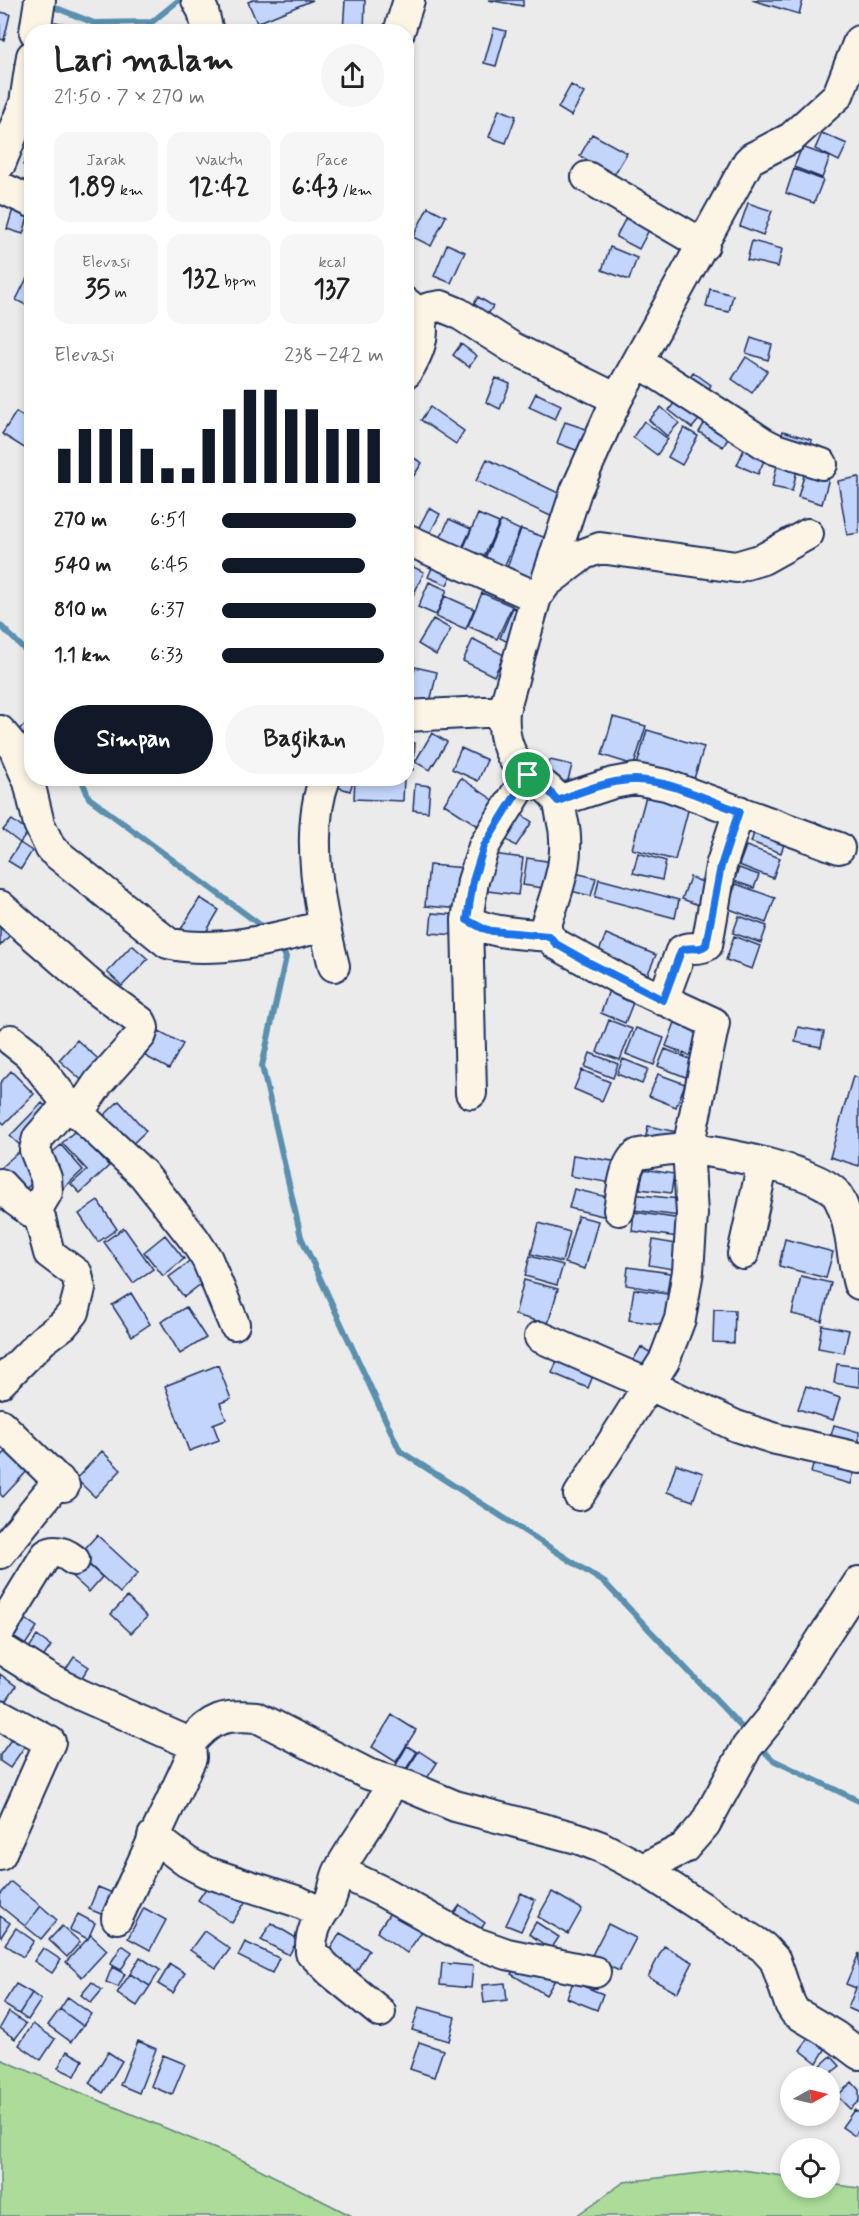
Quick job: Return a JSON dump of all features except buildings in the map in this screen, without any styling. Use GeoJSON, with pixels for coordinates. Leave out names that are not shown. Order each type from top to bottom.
{"type":"FeatureCollection","features":[{"type":"Feature","properties":{"kind":"street"},"geometry":{"type":"LineString","coordinates":[[402,24],[409,0]]}},
{"type":"Feature","properties":{"kind":"street"},"geometry":{"type":"LineString","coordinates":[[579,1495],[664,1361],[680,1319],[688,1270],[692,1214],[688,1148],[714,1023],[663,1000],[576,955],[556,944],[549,936],[546,925],[566,858],[566,832],[558,801],[520,766],[505,741],[504,711],[541,590],[576,491],[617,399],[748,162],[791,138],[838,95],[859,41]]}},
{"type":"Feature","properties":{"kind":"street"},"geometry":{"type":"LineString","coordinates":[[0,164],[24,106]]}},
{"type":"Feature","properties":{"kind":"street"},"geometry":{"type":"LineString","coordinates":[[587,177],[704,244]]}},
{"type":"Feature","properties":{"kind":"street"},"geometry":{"type":"LineString","coordinates":[[0,187],[24,198]]}},
{"type":"Feature","properties":{"kind":"street"},"geometry":{"type":"LineString","coordinates":[[414,309],[441,306],[458,313],[513,348],[617,399]]}},
{"type":"Feature","properties":{"kind":"street"},"geometry":{"type":"LineString","coordinates":[[414,313],[422,328],[422,341],[414,360]]}},
{"type":"Feature","properties":{"kind":"street"},"geometry":{"type":"LineString","coordinates":[[639,362],[765,444],[822,464]]}},
{"type":"Feature","properties":{"kind":"street"},"geometry":{"type":"LineString","coordinates":[[541,590],[584,554],[600,548],[736,567],[763,558],[808,534]]}},
{"type":"Feature","properties":{"kind":"street"},"geometry":{"type":"LineString","coordinates":[[414,542],[541,590]]}},
{"type":"Feature","properties":{"kind":"street"},"geometry":{"type":"LineString","coordinates":[[414,716],[504,711]]}},
{"type":"Feature","properties":{"kind":"street"},"geometry":{"type":"LineString","coordinates":[[0,731],[14,748],[24,771]]}},
{"type":"Feature","properties":{"kind":"street"},"geometry":{"type":"LineString","coordinates":[[471,1093],[467,920],[473,881],[484,846],[528,775]]}},
{"type":"Feature","properties":{"kind":"street"},"geometry":{"type":"LineString","coordinates":[[558,801],[613,783],[635,780],[666,785],[839,848]]}},
{"type":"Feature","properties":{"kind":"street"},"geometry":{"type":"LineString","coordinates":[[30,786],[39,824],[51,849],[168,943],[191,947],[262,941],[324,926]]}},
{"type":"Feature","properties":{"kind":"street"},"geometry":{"type":"LineString","coordinates":[[323,786],[317,812],[314,850],[324,926],[334,966]]}},
{"type":"Feature","properties":{"kind":"street"},"geometry":{"type":"LineString","coordinates":[[663,1000],[681,951],[685,948],[701,949],[706,945],[721,866],[739,811]]}},
{"type":"Feature","properties":{"kind":"street"},"geometry":{"type":"LineString","coordinates":[[0,906],[93,987],[142,1025],[141,1035],[99,1082],[73,1109],[38,1138],[35,1150],[46,1178],[47,1192],[34,1214]]}},
{"type":"Feature","properties":{"kind":"street"},"geometry":{"type":"LineString","coordinates":[[467,920],[492,931],[549,936]]}},
{"type":"Feature","properties":{"kind":"street"},"geometry":{"type":"LineString","coordinates":[[11,1040],[29,1054],[73,1109],[144,1174],[207,1259],[234,1324]]}},
{"type":"Feature","properties":{"kind":"street"},"geometry":{"type":"LineString","coordinates":[[619,1210],[628,1166],[634,1156],[688,1148],[802,1173],[833,1189],[845,1212],[854,1230],[853,1262],[859,1284]]}},
{"type":"Feature","properties":{"kind":"street"},"geometry":{"type":"LineString","coordinates":[[743,1254],[763,1163]]}},
{"type":"Feature","properties":{"kind":"street"},"geometry":{"type":"LineString","coordinates":[[0,1184],[15,1200],[40,1218],[49,1253],[77,1274],[80,1289],[74,1312],[0,1383]]}},
{"type":"Feature","properties":{"kind":"street"},"geometry":{"type":"LineString","coordinates":[[540,1336],[736,1426],[776,1439],[859,1458]]}},
{"type":"Feature","properties":{"kind":"street"},"geometry":{"type":"LineString","coordinates":[[0,1424],[61,1483],[0,1553]]}},
{"type":"Feature","properties":{"kind":"street"},"geometry":{"type":"LineString","coordinates":[[0,1630],[46,1555],[59,1552],[74,1560]]}},
{"type":"Feature","properties":{"kind":"street"},"geometry":{"type":"LineString","coordinates":[[643,1869],[684,1848],[705,1824],[747,1747],[770,1719],[859,1582]]}},
{"type":"Feature","properties":{"kind":"street"},"geometry":{"type":"LineString","coordinates":[[0,1648],[39,1673],[81,1695],[190,1743]]}},
{"type":"Feature","properties":{"kind":"street"},"geometry":{"type":"LineString","coordinates":[[0,1715],[50,1742],[0,1855]]}},
{"type":"Feature","properties":{"kind":"street"},"geometry":{"type":"LineString","coordinates":[[117,1918],[191,1758],[190,1743],[213,1721],[244,1716],[257,1717],[368,1774],[407,1786],[455,1806],[577,1838],[643,1869],[763,1947],[775,1960],[795,2012],[835,2036],[859,2054]]}},
{"type":"Feature","properties":{"kind":"street"},"geometry":{"type":"LineString","coordinates":[[380,2012],[331,1972],[311,1952],[310,1939],[323,1909],[328,1905],[339,1871],[382,1804],[391,1782]]}},
{"type":"Feature","properties":{"kind":"street"},"geometry":{"type":"LineString","coordinates":[[153,1836],[187,1862],[206,1872],[299,1902],[316,1910],[323,1909]]}},
{"type":"Feature","properties":{"kind":"street"},"geometry":{"type":"LineString","coordinates":[[339,1871],[383,1892],[473,1942],[507,1954],[595,1972]]}},
{"type":"Feature","properties":{"kind":"green space"},"geometry":{"type":"Polygon","coordinates":[[[0,2059],[242,2160],[352,2216],[0,2216],[0,2059]]]}},
{"type":"Feature","properties":{"kind":"green space"},"geometry":{"type":"Polygon","coordinates":[[[735,2169],[780,2176],[780,2198],[840,2198],[840,2185],[859,2188],[859,2216],[576,2216],[624,2182],[735,2169]]]}},
{"type":"Feature","properties":{"kind":"waterway"},"geometry":{"type":"LineString","coordinates":[[49,5],[94,23],[152,22],[179,0]]}},
{"type":"Feature","properties":{"kind":"waterway"},"geometry":{"type":"LineString","coordinates":[[0,625],[24,649]]}},
{"type":"Feature","properties":{"kind":"waterway"},"geometry":{"type":"LineString","coordinates":[[84,786],[89,798],[267,930]]}},
{"type":"Feature","properties":{"kind":"waterway"},"geometry":{"type":"LineString","coordinates":[[278,945],[286,957],[262,1066],[301,1237],[400,1451],[605,1583],[748,1734]]}},
{"type":"Feature","properties":{"kind":"waterway"},"geometry":{"type":"LineString","coordinates":[[759,1746],[773,1760],[859,1801]]}},
{"type":"Feature","properties":{"kind":"route"},"geometry":{"type":"LineString","coordinates":[[528,775],[540,783],[558,801],[613,783],[635,780],[666,785],[739,811],[721,866],[706,945],[701,949],[685,948],[681,951],[663,1000],[586,961],[556,944],[549,936],[492,931],[467,920],[473,881],[484,846],[528,775]]}}]}
